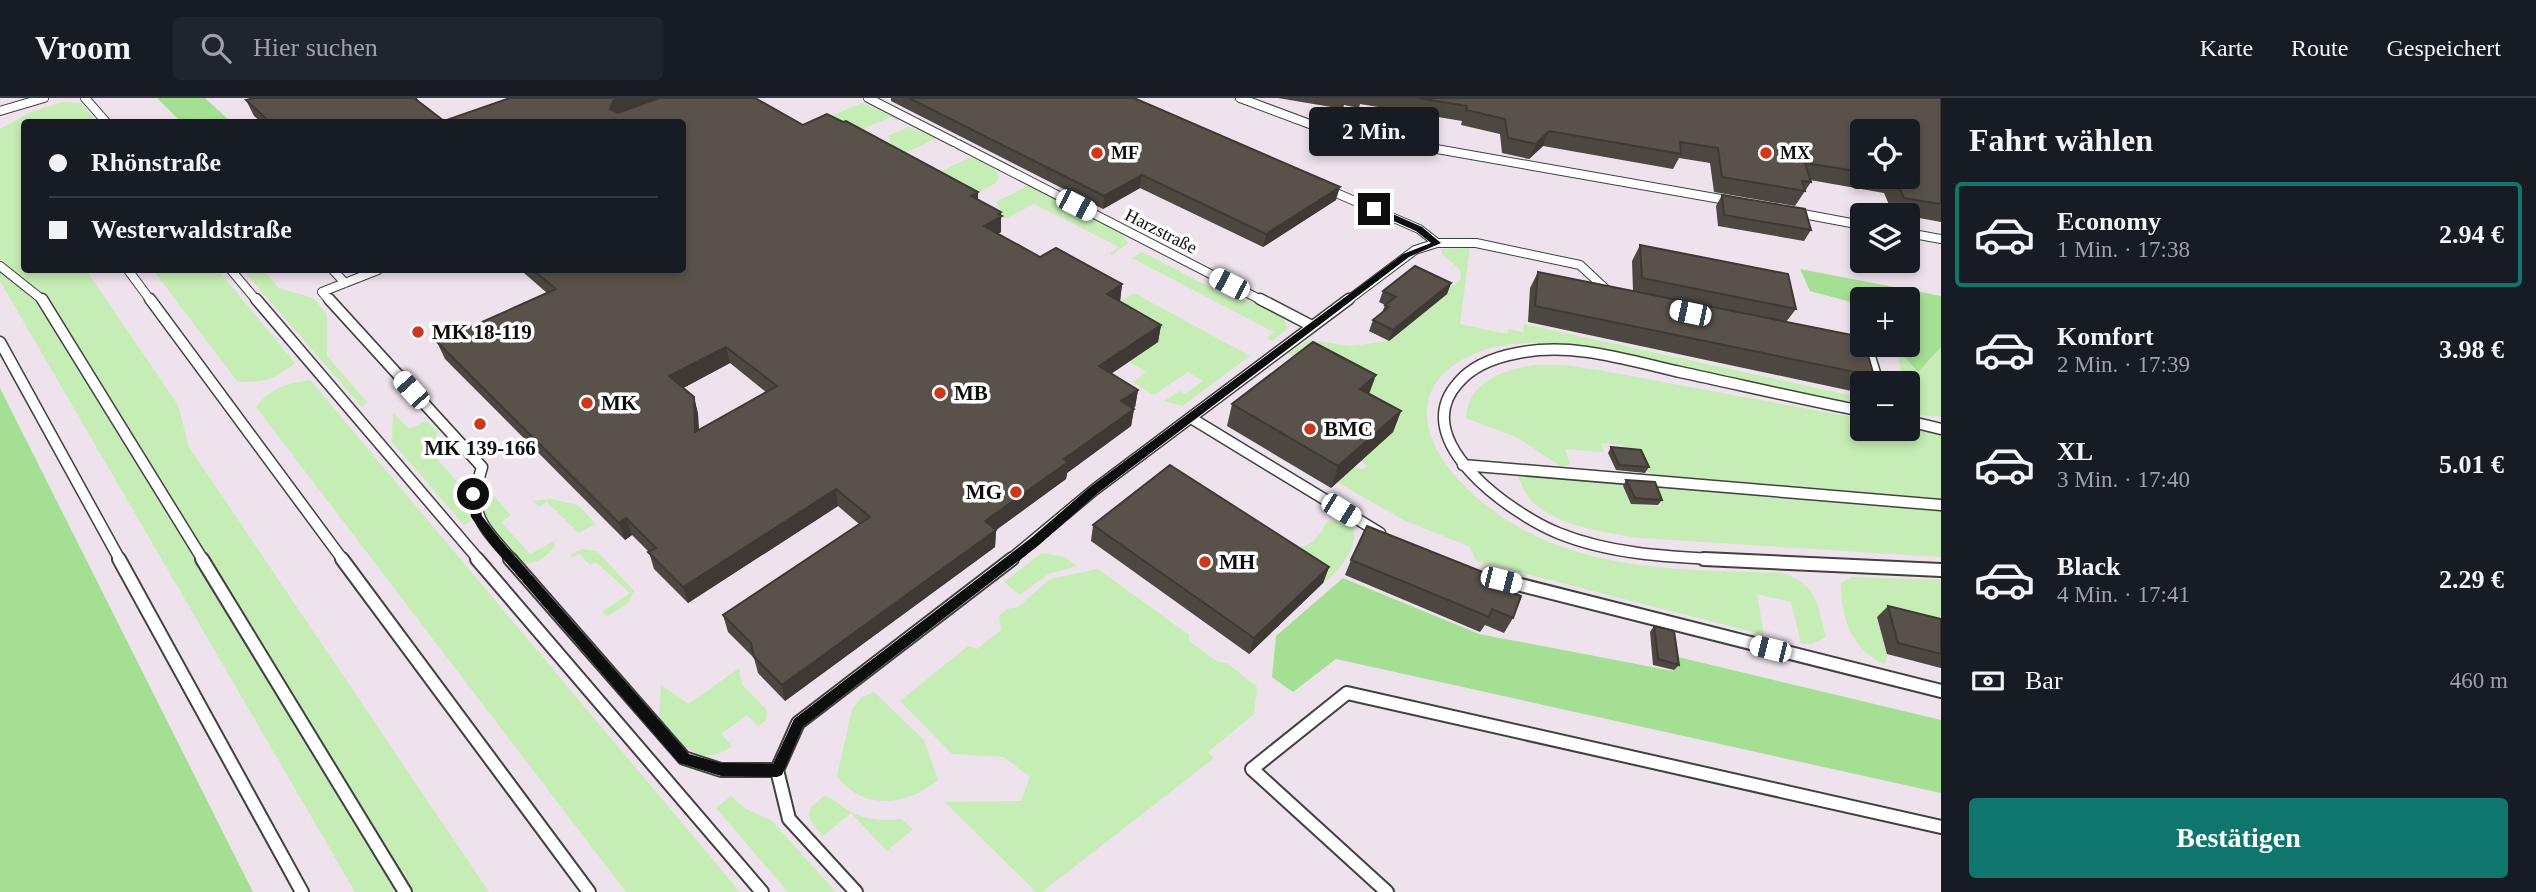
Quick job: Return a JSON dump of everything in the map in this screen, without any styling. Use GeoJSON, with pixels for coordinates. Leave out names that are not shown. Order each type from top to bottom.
{"type":"FeatureCollection","features":[{"type":"Feature","properties":{"kind":"lane"},"geometry":{"type":"LineString","coordinates":[[0,111],[44,98]]}},
{"type":"Feature","properties":{"kind":"lane"},"geometry":{"type":"LineString","coordinates":[[85,98],[103,119]]}},
{"type":"Feature","properties":{"kind":"lane","name":"Harzstraße"},"geometry":{"type":"LineString","coordinates":[[869,98],[1312,326]]}},
{"type":"Feature","properties":{"kind":"lane"},"geometry":{"type":"LineString","coordinates":[[1240,98],[1323,129],[1741,203]]}},
{"type":"Feature","properties":{"kind":"lane"},"geometry":{"type":"LineString","coordinates":[[1320,185],[1419,229],[1437,243]]}},
{"type":"Feature","properties":{"kind":"lane"},"geometry":{"type":"LineString","coordinates":[[1781,210],[1850,223]]}},
{"type":"Feature","properties":{"kind":"lane"},"geometry":{"type":"LineString","coordinates":[[1920,235],[1941,239]]}},
{"type":"Feature","properties":{"kind":"lane"},"geometry":{"type":"LineString","coordinates":[[856,892],[789,819],[777,770],[798,723],[1035,541],[1094,490],[1406,256],[1437,243],[1476,243],[1580,265],[1615,298]]}},
{"type":"Feature","properties":{"kind":"lane"},"geometry":{"type":"LineString","coordinates":[[0,266],[45,302],[405,892]]}},
{"type":"Feature","properties":{"kind":"lane"},"geometry":{"type":"LineString","coordinates":[[130,273],[589,892]]}},
{"type":"Feature","properties":{"kind":"lane"},"geometry":{"type":"LineString","coordinates":[[234,273],[762,892]]}},
{"type":"Feature","properties":{"kind":"lane"},"geometry":{"type":"LineString","coordinates":[[336,273],[345,283]]}},
{"type":"Feature","properties":{"kind":"lane"},"geometry":{"type":"LineString","coordinates":[[370,273],[323,292],[482,467],[473,494],[477,517],[684,758],[721,770],[777,770]]}},
{"type":"Feature","properties":{"kind":"lane"},"geometry":{"type":"LineString","coordinates":[[0,342],[302,892]]}},
{"type":"Feature","properties":{"kind":"lane"},"geometry":{"type":"LineString","coordinates":[[1843,345],[1868,350],[1874,371]]}},
{"type":"Feature","properties":{"kind":"lane"},"geometry":{"type":"LineString","coordinates":[[1850,408],[1562,349],[1522,352],[1486,362],[1460,378],[1447,398],[1444,425],[1463,465],[1491,493],[1529,519],[1573,539],[1618,551],[1821,566],[1941,570]]}},
{"type":"Feature","properties":{"kind":"lane"},"geometry":{"type":"LineString","coordinates":[[1191,418],[1395,540]]}},
{"type":"Feature","properties":{"kind":"lane"},"geometry":{"type":"LineString","coordinates":[[1920,423],[1941,426]]}},
{"type":"Feature","properties":{"kind":"lane"},"geometry":{"type":"LineString","coordinates":[[1463,465],[1941,505]]}},
{"type":"Feature","properties":{"kind":"lane"},"geometry":{"type":"LineString","coordinates":[[1474,573],[1941,691]]}},
{"type":"Feature","properties":{"kind":"lane"},"geometry":{"type":"LineString","coordinates":[[1387,892],[1252,769],[1347,693],[1941,827]]}},
{"type":"Feature","properties":{"kind":"shaded area"},"geometry":{"type":"Polygon","coordinates":[[[0,98],[1941,98],[1941,892],[155,892],[0,535],[0,98]]]}},
{"type":"Feature","properties":{"kind":"green space"},"geometry":{"type":"Polygon","coordinates":[[[157,98],[205,98],[228,119],[178,119],[157,98]]]}},
{"type":"Feature","properties":{"kind":"green space"},"geometry":{"type":"Polygon","coordinates":[[[63,102],[81,103],[94,119],[21,119],[21,273],[88,273],[178,405],[189,447],[489,892],[355,892],[0,281],[0,129],[31,112],[63,102]]]}},
{"type":"Feature","properties":{"kind":"green space"},"geometry":{"type":"Polygon","coordinates":[[[862,103],[899,119],[898,121],[890,117],[855,133],[826,118],[862,103]]]}},
{"type":"Feature","properties":{"kind":"green space"},"geometry":{"type":"Polygon","coordinates":[[[909,127],[936,138],[895,158],[879,149],[891,144],[888,136],[909,127]]]}},
{"type":"Feature","properties":{"kind":"green space"},"geometry":{"type":"Polygon","coordinates":[[[971,157],[994,168],[999,177],[996,183],[968,198],[929,177],[971,157]]]}},
{"type":"Feature","properties":{"kind":"green space"},"geometry":{"type":"Polygon","coordinates":[[[1028,186],[1122,234],[1128,243],[1112,255],[1110,253],[1119,247],[1034,204],[1005,219],[996,214],[1001,211],[996,202],[1028,186]]]}},
{"type":"Feature","properties":{"kind":"green space"},"geometry":{"type":"Polygon","coordinates":[[[1470,248],[1460,324],[1507,334],[1508,329],[1523,332],[1524,324],[1850,395],[1850,404],[1608,351],[1564,344],[1521,343],[1477,353],[1455,364],[1438,380],[1428,401],[1427,422],[1430,433],[1450,470],[1491,509],[1528,532],[1567,549],[1608,560],[1695,570],[1783,573],[1795,578],[1810,590],[1826,637],[1811,644],[1801,644],[1791,602],[1757,594],[1764,635],[1476,561],[1470,547],[1402,519],[1337,482],[1355,466],[1362,470],[1367,466],[1361,461],[1368,396],[1288,354],[1309,340],[1351,346],[1389,341],[1461,279],[1460,270],[1442,254],[1441,249],[1470,248]]]}},
{"type":"Feature","properties":{"kind":"green space"},"geometry":{"type":"Polygon","coordinates":[[[1142,252],[1233,299],[1253,302],[1283,318],[1288,328],[1272,341],[1267,338],[1274,332],[1132,258],[1142,252]]]}},
{"type":"Feature","properties":{"kind":"green space"},"geometry":{"type":"Polygon","coordinates":[[[1800,269],[1894,287],[1850,287],[1850,302],[1810,291],[1800,269]]]}},
{"type":"Feature","properties":{"kind":"green space"},"geometry":{"type":"Polygon","coordinates":[[[155,273],[220,273],[295,363],[268,379],[237,381],[155,273]]]}},
{"type":"Feature","properties":{"kind":"green space"},"geometry":{"type":"Polygon","coordinates":[[[246,273],[266,273],[279,288],[313,298],[327,314],[327,356],[367,402],[362,407],[246,273]]]}},
{"type":"Feature","properties":{"kind":"green space"},"geometry":{"type":"Polygon","coordinates":[[[1920,292],[1941,296],[1941,347],[1917,371],[1905,357],[1920,357],[1920,292]]]}},
{"type":"Feature","properties":{"kind":"green space"},"geometry":{"type":"Polygon","coordinates":[[[1134,293],[1250,356],[1182,406],[1164,401],[1179,391],[1185,394],[1203,381],[1188,372],[1154,395],[1133,382],[1146,372],[1129,362],[1158,342],[1105,311],[1134,293]]]}},
{"type":"Feature","properties":{"kind":"green space"},"geometry":{"type":"Polygon","coordinates":[[[1941,347],[1941,417],[1920,415],[1919,371],[1941,347]]]}},
{"type":"Feature","properties":{"kind":"green space"},"geometry":{"type":"Polygon","coordinates":[[[1898,357],[1906,357],[1917,371],[1901,371],[1898,357]]]}},
{"type":"Feature","properties":{"kind":"green space"},"geometry":{"type":"Polygon","coordinates":[[[1535,365],[1564,365],[1850,417],[1850,441],[1920,441],[1920,430],[1941,434],[1941,499],[1652,475],[1625,454],[1622,445],[1601,443],[1604,452],[1565,449],[1570,464],[1562,467],[1518,438],[1466,418],[1468,405],[1481,386],[1511,370],[1535,365]]]}},
{"type":"Feature","properties":{"kind":"green space"},"geometry":{"type":"Polygon","coordinates":[[[310,380],[740,892],[626,892],[256,407],[280,388],[310,380]]]}},
{"type":"Feature","properties":{"kind":"green space"},"geometry":{"type":"Polygon","coordinates":[[[0,388],[253,892],[0,892],[0,388]]]}},
{"type":"Feature","properties":{"kind":"green space"},"geometry":{"type":"Polygon","coordinates":[[[393,412],[409,429],[427,421],[437,431],[433,455],[465,490],[470,522],[464,525],[392,442],[393,412]]]}},
{"type":"Feature","properties":{"kind":"green space"},"geometry":{"type":"Polygon","coordinates":[[[1517,474],[1621,483],[1631,504],[1662,506],[1654,486],[1941,510],[1941,557],[1641,538],[1599,531],[1570,523],[1544,511],[1528,496],[1517,474]]]}},
{"type":"Feature","properties":{"kind":"green space"},"geometry":{"type":"Polygon","coordinates":[[[491,493],[511,515],[501,522],[530,554],[553,542],[555,545],[541,559],[523,563],[496,532],[483,504],[483,494],[491,493]]]}},
{"type":"Feature","properties":{"kind":"green space"},"geometry":{"type":"Polygon","coordinates":[[[551,499],[578,505],[596,524],[578,533],[547,502],[539,507],[533,501],[551,499]]]}},
{"type":"Feature","properties":{"kind":"green space"},"geometry":{"type":"Polygon","coordinates":[[[1336,521],[1353,526],[1353,542],[1341,566],[1323,583],[1242,531],[1278,545],[1299,547],[1309,544],[1318,536],[1326,523],[1336,521]]]}},
{"type":"Feature","properties":{"kind":"green space"},"geometry":{"type":"Polygon","coordinates":[[[582,549],[597,551],[634,591],[628,603],[607,617],[602,612],[630,593],[596,562],[590,565],[579,554],[573,557],[570,555],[582,549]]]}},
{"type":"Feature","properties":{"kind":"green space"},"geometry":{"type":"Polygon","coordinates":[[[1042,553],[1065,557],[1077,566],[1048,574],[1020,595],[1004,582],[1042,553]]]}},
{"type":"Feature","properties":{"kind":"green space"},"geometry":{"type":"Polygon","coordinates":[[[1098,569],[1189,635],[1189,641],[1218,662],[1227,663],[1257,687],[1254,714],[1208,752],[1214,758],[1042,892],[1036,892],[945,802],[1021,801],[1030,777],[1004,757],[952,754],[900,701],[968,646],[977,649],[1001,630],[999,616],[1007,609],[1018,607],[1050,579],[1098,569]]]}},
{"type":"Feature","properties":{"kind":"green space"},"geometry":{"type":"Polygon","coordinates":[[[1852,577],[1941,580],[1941,633],[1877,617],[1887,654],[1885,665],[1873,658],[1856,641],[1846,620],[1841,583],[1852,577]]]}},
{"type":"Feature","properties":{"kind":"green space"},"geometry":{"type":"Polygon","coordinates":[[[1343,578],[1479,634],[1673,671],[1678,657],[1941,720],[1941,793],[1336,659],[1293,692],[1272,677],[1276,636],[1343,578]]]}},
{"type":"Feature","properties":{"kind":"green space"},"geometry":{"type":"Polygon","coordinates":[[[739,668],[742,685],[767,710],[766,720],[758,726],[747,715],[721,734],[732,746],[720,753],[709,755],[691,750],[674,736],[659,718],[661,685],[689,704],[739,668]]]}},
{"type":"Feature","properties":{"kind":"green space"},"geometry":{"type":"Polygon","coordinates":[[[874,692],[924,740],[938,780],[913,795],[886,801],[872,800],[848,788],[837,776],[852,709],[862,697],[874,692]]]}},
{"type":"Feature","properties":{"kind":"green space"},"geometry":{"type":"Polygon","coordinates":[[[731,796],[746,809],[771,820],[836,892],[788,892],[716,808],[731,796]]]}},
{"type":"Feature","properties":{"kind":"green space"},"geometry":{"type":"Polygon","coordinates":[[[824,796],[861,816],[881,820],[901,819],[913,829],[887,851],[851,813],[823,836],[810,819],[809,811],[824,796]]]}},
{"type":"Feature","properties":{"kind":"building","name":"MB"},"geometry":{"type":"Polygon","coordinates":[[[414,98],[441,119],[267,119],[246,100],[414,98]]]}},
{"type":"Feature","properties":{"kind":"building","name":"MB"},"geometry":{"type":"Polygon","coordinates":[[[510,98],[621,98],[613,101],[610,109],[618,113],[659,98],[755,98],[803,125],[827,114],[846,121],[978,192],[971,196],[1001,212],[998,214],[1002,216],[984,226],[1040,257],[1056,248],[1122,284],[1107,294],[1161,325],[1099,366],[1138,390],[1121,401],[1134,409],[1064,459],[1068,462],[985,521],[996,530],[782,685],[754,657],[751,643],[723,615],[870,517],[836,489],[683,587],[648,552],[656,548],[626,518],[619,523],[437,342],[556,289],[537,273],[686,273],[686,119],[450,119],[510,98]],[[726,347],[669,376],[694,397],[695,432],[777,386],[726,347]]]}},
{"type":"Feature","properties":{"kind":"building"},"geometry":{"type":"Polygon","coordinates":[[[909,98],[1134,98],[1340,187],[1266,234],[1142,175],[1104,196],[909,98]]]}},
{"type":"Feature","properties":{"kind":"building","name":"MX"},"geometry":{"type":"Polygon","coordinates":[[[1418,98],[1941,98],[1941,204],[1904,198],[1900,189],[1920,189],[1920,119],[1850,119],[1850,170],[1805,163],[1811,182],[1802,181],[1805,191],[1722,177],[1718,148],[1680,142],[1681,154],[1549,131],[1536,144],[1508,138],[1505,119],[1466,110],[1467,106],[1418,98]]]}},
{"type":"Feature","properties":{"kind":"building"},"geometry":{"type":"Polygon","coordinates":[[[1722,195],[1805,209],[1811,230],[1724,215],[1722,195]]]}},
{"type":"Feature","properties":{"kind":"building"},"geometry":{"type":"Polygon","coordinates":[[[1640,245],[1788,274],[1796,309],[1642,278],[1640,245]]]}},
{"type":"Feature","properties":{"kind":"building"},"geometry":{"type":"Polygon","coordinates":[[[1415,266],[1451,283],[1393,330],[1373,320],[1389,307],[1385,305],[1396,297],[1383,291],[1415,266]]]}},
{"type":"Feature","properties":{"kind":"building"},"geometry":{"type":"Polygon","coordinates":[[[1538,272],[1850,335],[1850,357],[1868,357],[1873,371],[1850,371],[1535,306],[1538,272]]]}},
{"type":"Feature","properties":{"kind":"building","name":"BMC"},"geometry":{"type":"Polygon","coordinates":[[[1313,342],[1376,375],[1360,389],[1401,411],[1338,466],[1232,404],[1313,342]]]}},
{"type":"Feature","properties":{"kind":"building"},"geometry":{"type":"Polygon","coordinates":[[[1611,447],[1641,450],[1649,467],[1619,465],[1611,447]]]}},
{"type":"Feature","properties":{"kind":"building","name":"MH"},"geometry":{"type":"Polygon","coordinates":[[[1170,465],[1329,567],[1254,638],[1093,525],[1170,465]]]}},
{"type":"Feature","properties":{"kind":"building"},"geometry":{"type":"Polygon","coordinates":[[[1626,480],[1655,482],[1662,500],[1635,498],[1626,480]]]}},
{"type":"Feature","properties":{"kind":"building"},"geometry":{"type":"Polygon","coordinates":[[[1367,526],[1503,580],[1500,587],[1521,596],[1513,618],[1492,609],[1489,617],[1351,560],[1367,526]]]}},
{"type":"Feature","properties":{"kind":"building"},"geometry":{"type":"Polygon","coordinates":[[[1888,606],[1941,619],[1941,654],[1898,643],[1888,606]]]}},
{"type":"Feature","properties":{"kind":"building"},"geometry":{"type":"Polygon","coordinates":[[[1654,626],[1674,631],[1679,665],[1658,659],[1654,626]]]}},
{"type":"Feature","properties":{"kind":"place","name":"MF"},"geometry":{"type":"Point","coordinates":[1097,153]}},
{"type":"Feature","properties":{"kind":"place","name":"MX"},"geometry":{"type":"Point","coordinates":[1766,153]}},
{"type":"Feature","properties":{"kind":"place","name":"MK 18-119"},"geometry":{"type":"Point","coordinates":[418,332]}},
{"type":"Feature","properties":{"kind":"place","name":"MB"},"geometry":{"type":"Point","coordinates":[940,393]}},
{"type":"Feature","properties":{"kind":"place","name":"MK"},"geometry":{"type":"Point","coordinates":[587,403]}},
{"type":"Feature","properties":{"kind":"place","name":"MK 139-166"},"geometry":{"type":"Point","coordinates":[480,424]}},
{"type":"Feature","properties":{"kind":"place","name":"BMC"},"geometry":{"type":"Point","coordinates":[1310,429]}},
{"type":"Feature","properties":{"kind":"place","name":"MG"},"geometry":{"type":"Point","coordinates":[1016,492]}},
{"type":"Feature","properties":{"kind":"place","name":"MH"},"geometry":{"type":"Point","coordinates":[1205,562]}},
{"type":"Feature","properties":{"kind":"route"},"geometry":{"type":"LineString","coordinates":[[473,494],[477,517],[496,542],[684,758],[721,770],[777,770],[798,723],[1035,541],[1094,490],[1312,326],[1415,250],[1437,243],[1419,229],[1374,209]]}}]}
